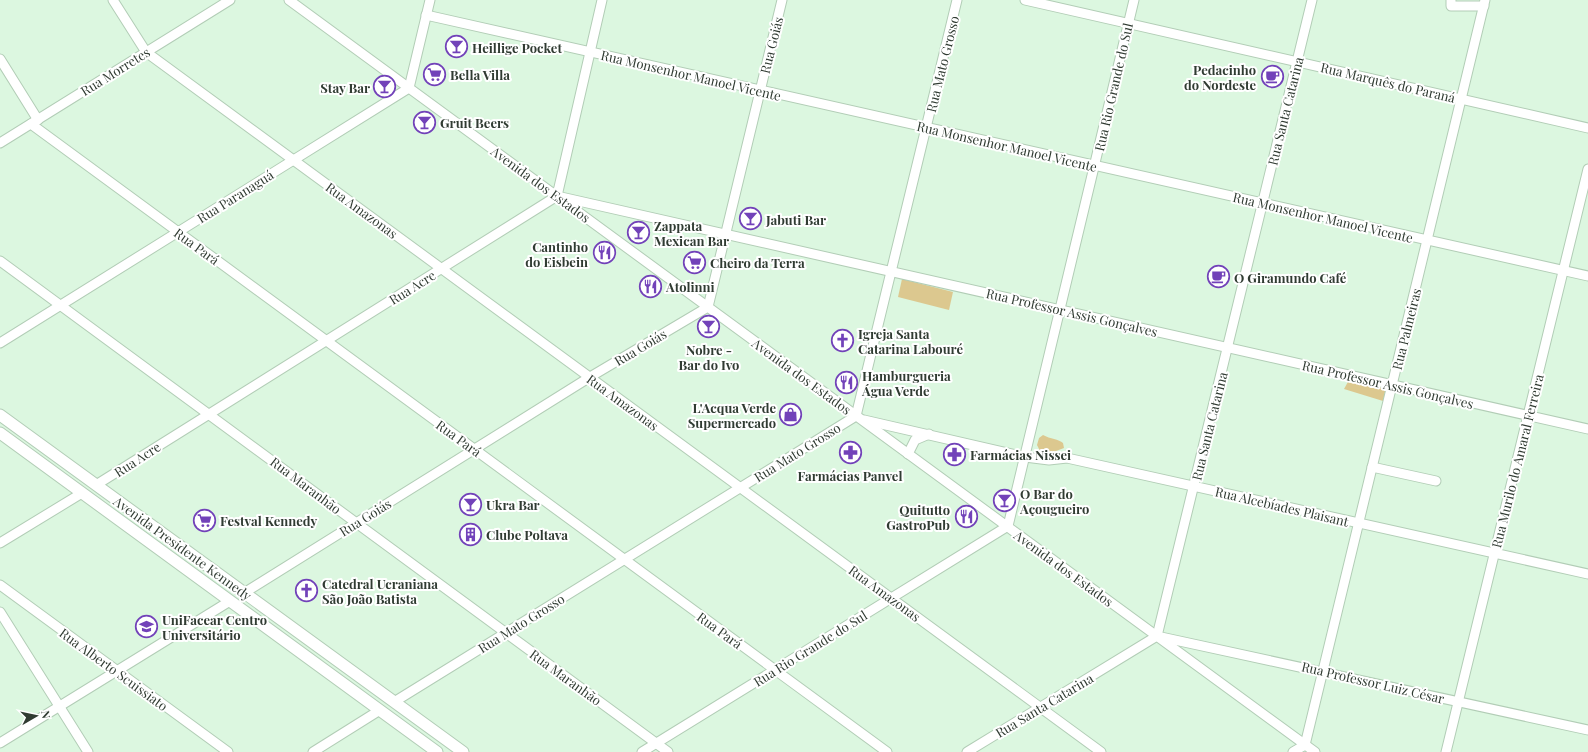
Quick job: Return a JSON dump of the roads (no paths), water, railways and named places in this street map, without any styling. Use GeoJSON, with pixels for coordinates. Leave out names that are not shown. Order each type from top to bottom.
{"type":"FeatureCollection","features":[{"type":"Feature","properties":{"kind":"main road","name":"Avenida Presidente Kennedy"},"geometry":{"type":"LineString","coordinates":[[0,414],[462,752]]}},
{"type":"Feature","properties":{"kind":"main road","name":"Avenida Presidente Kennedy"},"geometry":{"type":"LineString","coordinates":[[0,433],[437,752]]}},
{"type":"Feature","properties":{"kind":"main road"},"geometry":{"type":"LineString","coordinates":[[46,466],[54,454]]}},
{"type":"Feature","properties":{"kind":"main road"},"geometry":{"type":"LineString","coordinates":[[305,656],[311,654],[318,647]]}},
{"type":"Feature","properties":{"kind":"street"},"geometry":{"type":"LineString","coordinates":[[113,0],[146,52]]}},
{"type":"Feature","properties":{"kind":"street","name":"Rua Morretes"},"geometry":{"type":"LineString","coordinates":[[0,143],[230,0]]}},
{"type":"Feature","properties":{"kind":"street","name":"Avenida dos Estados"},"geometry":{"type":"LineString","coordinates":[[290,0],[1315,752]]}},
{"type":"Feature","properties":{"kind":"street"},"geometry":{"type":"LineString","coordinates":[[409,88],[430,0]]}},
{"type":"Feature","properties":{"kind":"street"},"geometry":{"type":"LineString","coordinates":[[557,196],[602,0]]}},
{"type":"Feature","properties":{"kind":"street","name":"Rua Goiás"},"geometry":{"type":"LineString","coordinates":[[244,593],[590,377],[708,307],[782,0]]}},
{"type":"Feature","properties":{"kind":"street","name":"Rua Mato Grosso"},"geometry":{"type":"LineString","coordinates":[[394,702],[624,559],[859,417],[892,271],[957,0]]}},
{"type":"Feature","properties":{"kind":"street","name":"Rua Marquês do Paraná"},"geometry":{"type":"LineString","coordinates":[[1025,0],[1588,128]]}},
{"type":"Feature","properties":{"kind":"street","name":"Rua Rio Grande do Sul"},"geometry":{"type":"LineString","coordinates":[[642,752],[1008,526],[1134,0]]}},
{"type":"Feature","properties":{"kind":"street","name":"Rua Santa Catarina"},"geometry":{"type":"LineString","coordinates":[[967,752],[1157,636],[1312,0]]}},
{"type":"Feature","properties":{"kind":"street","name":"Rua Palmeiras"},"geometry":{"type":"LineString","coordinates":[[1305,745],[1484,3],[1451,6],[1451,0]]}},
{"type":"Feature","properties":{"kind":"street","name":"Rua Monsenhor Manoel Vicente"},"geometry":{"type":"LineString","coordinates":[[426,15],[1588,276]]}},
{"type":"Feature","properties":{"kind":"street","name":"Rua Amazonas"},"geometry":{"type":"LineString","coordinates":[[146,52],[1101,752]]}},
{"type":"Feature","properties":{"kind":"street","name":"Rua Pará"},"geometry":{"type":"LineString","coordinates":[[0,59],[34,122],[178,232],[887,752]]}},
{"type":"Feature","properties":{"kind":"street","name":"Rua Paranaguá"},"geometry":{"type":"LineString","coordinates":[[0,343],[409,88]]}},
{"type":"Feature","properties":{"kind":"street","name":"Rua Murilo do Amaral Ferreira"},"geometry":{"type":"LineString","coordinates":[[1446,752],[1457,701],[1495,553],[1588,169]]}},
{"type":"Feature","properties":{"kind":"street","name":"Rua Professor Assis Gonçalves"},"geometry":{"type":"LineString","coordinates":[[557,196],[1588,429]]}},
{"type":"Feature","properties":{"kind":"street","name":"Rua Acre"},"geometry":{"type":"LineString","coordinates":[[96,485],[557,196]]}},
{"type":"Feature","properties":{"kind":"street","name":"Rua Maranhão"},"geometry":{"type":"LineString","coordinates":[[0,261],[209,413],[668,752]]}},
{"type":"Feature","properties":{"kind":"street","name":"Rua Alcebíades Plaisant"},"geometry":{"type":"LineString","coordinates":[[859,417],[1025,457],[1049,460],[1067,458],[1588,574]]}},
{"type":"Feature","properties":{"kind":"street"},"geometry":{"type":"LineString","coordinates":[[908,454],[914,440],[928,434]]}},
{"type":"Feature","properties":{"kind":"street"},"geometry":{"type":"LineString","coordinates":[[1372,467],[1436,481]]}},
{"type":"Feature","properties":{"kind":"street"},"geometry":{"type":"LineString","coordinates":[[0,544],[82,493]]}},
{"type":"Feature","properties":{"kind":"street","name":"Rua Alberto Scuissiato"},"geometry":{"type":"LineString","coordinates":[[0,586],[228,752]]}},
{"type":"Feature","properties":{"kind":"street"},"geometry":{"type":"LineString","coordinates":[[0,744],[230,601]]}},
{"type":"Feature","properties":{"kind":"street"},"geometry":{"type":"LineString","coordinates":[[0,612],[88,752]]}},
{"type":"Feature","properties":{"kind":"street","name":"Rua Professor Luiz César"},"geometry":{"type":"LineString","coordinates":[[1157,636],[1588,730]]}},
{"type":"Feature","properties":{"kind":"street"},"geometry":{"type":"LineString","coordinates":[[313,752],[380,710]]}},
{"type":"Feature","properties":{"kind":"street"},"geometry":{"type":"LineString","coordinates":[[1293,752],[1305,745]]}},
{"type":"Feature","properties":{"kind":"place","name":"Heillige Pocket"},"geometry":{"type":"Point","coordinates":[456,47]}},
{"type":"Feature","properties":{"kind":"place","name":"Bella Villa"},"geometry":{"type":"Point","coordinates":[434,74]}},
{"type":"Feature","properties":{"kind":"place","name":"Pedacinho do Nordeste"},"geometry":{"type":"Point","coordinates":[1272,76]}},
{"type":"Feature","properties":{"kind":"place","name":"Stay Bar"},"geometry":{"type":"Point","coordinates":[385,87]}},
{"type":"Feature","properties":{"kind":"place","name":"Gruit Beers"},"geometry":{"type":"Point","coordinates":[425,122]}},
{"type":"Feature","properties":{"kind":"place","name":"Jabuti Bar"},"geometry":{"type":"Point","coordinates":[750,219]}},
{"type":"Feature","properties":{"kind":"place","name":"Zappata Mexican Bar"},"geometry":{"type":"Point","coordinates":[639,232]}},
{"type":"Feature","properties":{"kind":"place","name":"Cantinho do Eisbein"},"geometry":{"type":"Point","coordinates":[604,253]}},
{"type":"Feature","properties":{"kind":"place","name":"Cheiro da Terra"},"geometry":{"type":"Point","coordinates":[695,262]}},
{"type":"Feature","properties":{"kind":"place","name":"O Giramundo Café"},"geometry":{"type":"Point","coordinates":[1219,277]}},
{"type":"Feature","properties":{"kind":"place","name":"Atolinni"},"geometry":{"type":"Point","coordinates":[650,286]}},
{"type":"Feature","properties":{"kind":"place","name":"Nobre - Bar do Ivo"},"geometry":{"type":"Point","coordinates":[709,327]}},
{"type":"Feature","properties":{"kind":"place","name":"Igreja Santa Catarina Labouré"},"geometry":{"type":"Point","coordinates":[843,340]}},
{"type":"Feature","properties":{"kind":"place","name":"Hamburgueria Água Verde"},"geometry":{"type":"Point","coordinates":[847,382]}},
{"type":"Feature","properties":{"kind":"place","name":"L'Acqua Verde Supermercado"},"geometry":{"type":"Point","coordinates":[791,414]}},
{"type":"Feature","properties":{"kind":"place","name":"Farmácias Panvel"},"geometry":{"type":"Point","coordinates":[850,453]}},
{"type":"Feature","properties":{"kind":"place","name":"Farmácias Nissei"},"geometry":{"type":"Point","coordinates":[955,454]}},
{"type":"Feature","properties":{"kind":"place","name":"O Bar do Açougueiro"},"geometry":{"type":"Point","coordinates":[1004,500]}},
{"type":"Feature","properties":{"kind":"place","name":"Ukra Bar"},"geometry":{"type":"Point","coordinates":[470,504]}},
{"type":"Feature","properties":{"kind":"place","name":"Quitutto GastroPub"},"geometry":{"type":"Point","coordinates":[966,516]}},
{"type":"Feature","properties":{"kind":"place","name":"Festval Kennedy"},"geometry":{"type":"Point","coordinates":[205,520]}},
{"type":"Feature","properties":{"kind":"place","name":"Clube Poltava"},"geometry":{"type":"Point","coordinates":[471,534]}},
{"type":"Feature","properties":{"kind":"place","name":"Catedral Ucraniana São João Batista"},"geometry":{"type":"Point","coordinates":[306,590]}},
{"type":"Feature","properties":{"kind":"place","name":"UniFacear Centro Universitário"},"geometry":{"type":"Point","coordinates":[147,626]}}]}
